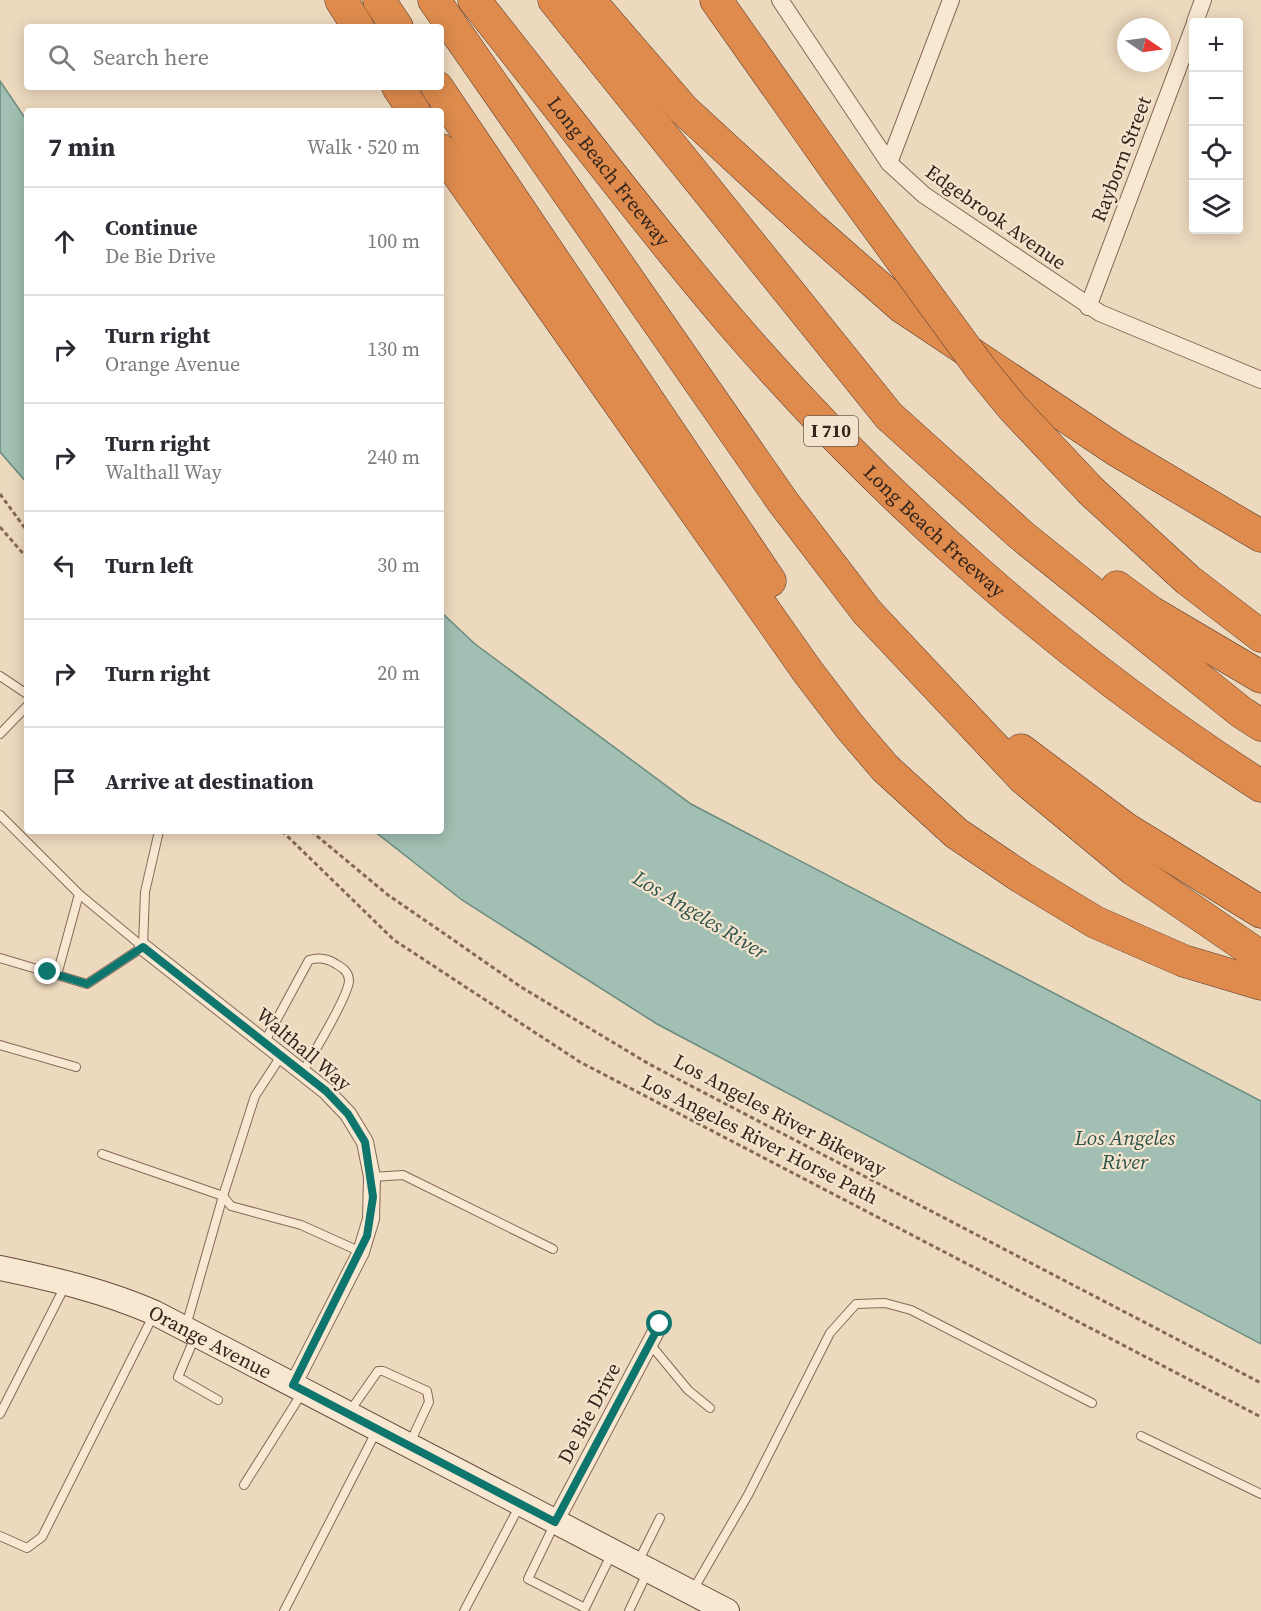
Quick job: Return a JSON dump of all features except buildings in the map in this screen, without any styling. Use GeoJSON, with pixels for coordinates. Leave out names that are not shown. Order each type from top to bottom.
{"type":"FeatureCollection","features":[{"type":"Feature","properties":{"kind":"highway"},"geometry":{"type":"LineString","coordinates":[[341,0],[356,24]]}},
{"type":"Feature","properties":{"kind":"highway"},"geometry":{"type":"LineString","coordinates":[[379,0],[395,24]]}},
{"type":"Feature","properties":{"kind":"highway"},"geometry":{"type":"LineString","coordinates":[[434,0],[783,502],[867,612],[1023,778],[1134,870],[1261,957]]}},
{"type":"Feature","properties":{"kind":"highway","name":"Long Beach Freeway"},"geometry":{"type":"LineString","coordinates":[[474,0],[710,297],[799,398],[872,474],[947,544],[1048,631],[1132,696],[1261,786]]}},
{"type":"Feature","properties":{"kind":"highway","name":"I 710"},"geometry":{"type":"LineString","coordinates":[[554,0],[889,416],[1021,535],[1241,712],[1261,725]]}},
{"type":"Feature","properties":{"kind":"highway"},"geometry":{"type":"LineString","coordinates":[[590,0],[683,109],[813,229],[902,307],[1116,450],[1261,536]]}},
{"type":"Feature","properties":{"kind":"highway"},"geometry":{"type":"LineString","coordinates":[[716,0],[838,173],[981,369],[1013,408],[1092,492],[1188,580],[1261,636]]}},
{"type":"Feature","properties":{"kind":"highway"},"geometry":{"type":"LineString","coordinates":[[400,90],[412,108]]}},
{"type":"Feature","properties":{"kind":"highway"},"geometry":{"type":"LineString","coordinates":[[439,90],[830,670],[862,713],[999,861]]}},
{"type":"Feature","properties":{"kind":"highway"},"geometry":{"type":"LineString","coordinates":[[444,154],[850,727],[885,768],[956,833],[1075,911],[1133,940],[1184,961],[1261,984]]}},
{"type":"Feature","properties":{"kind":"highway"},"geometry":{"type":"LineString","coordinates":[[1021,535],[1097,572],[1151,612],[1261,677]]}},
{"type":"Feature","properties":{"kind":"highway"},"geometry":{"type":"LineString","coordinates":[[928,677],[1125,828],[1261,912]]}},
{"type":"Feature","properties":{"kind":"street","name":"Edgebrook Avenue"},"geometry":{"type":"LineString","coordinates":[[780,0],[889,163],[924,195],[1088,307],[1261,380]]}},
{"type":"Feature","properties":{"kind":"street"},"geometry":{"type":"LineString","coordinates":[[889,163],[951,0]]}},
{"type":"Feature","properties":{"kind":"street","name":"Rayborn Street"},"geometry":{"type":"LineString","coordinates":[[1196,18],[1203,0]]}},
{"type":"Feature","properties":{"kind":"street","name":"Rayborn Street"},"geometry":{"type":"LineString","coordinates":[[1088,307],[1189,37]]}},
{"type":"Feature","properties":{"kind":"street","name":"Walthall Way"},"geometry":{"type":"LineString","coordinates":[[143,947],[302,1072],[348,1114],[365,1142],[372,1176],[371,1219],[361,1252],[298,1388]]}},
{"type":"Feature","properties":{"kind":"street","name":"Orange Avenue"},"geometry":{"type":"LineString","coordinates":[[0,1268],[67,1282],[122,1299],[155,1313],[727,1611]]}},
{"type":"Feature","properties":{"kind":"street","name":"De Bie Drive"},"geometry":{"type":"LineString","coordinates":[[555,1522],[660,1324]]}},
{"type":"Feature","properties":{"kind":"lane"},"geometry":{"type":"LineString","coordinates":[[0,676],[24,692]]}},
{"type":"Feature","properties":{"kind":"lane"},"geometry":{"type":"LineString","coordinates":[[0,734],[24,709]]}},
{"type":"Feature","properties":{"kind":"lane"},"geometry":{"type":"LineString","coordinates":[[0,815],[79,894],[143,947]]}},
{"type":"Feature","properties":{"kind":"lane"},"geometry":{"type":"LineString","coordinates":[[143,947],[145,892],[158,834]]}},
{"type":"Feature","properties":{"kind":"lane"},"geometry":{"type":"LineString","coordinates":[[57,975],[79,894]]}},
{"type":"Feature","properties":{"kind":"lane"},"geometry":{"type":"LineString","coordinates":[[0,958],[87,984],[143,947]]}},
{"type":"Feature","properties":{"kind":"lane"},"geometry":{"type":"LineString","coordinates":[[264,1043],[309,960],[319,958],[344,969],[349,980],[344,997],[302,1072]]}},
{"type":"Feature","properties":{"kind":"lane"},"geometry":{"type":"LineString","coordinates":[[0,1045],[76,1067]]}},
{"type":"Feature","properties":{"kind":"lane"},"geometry":{"type":"LineString","coordinates":[[218,1400],[178,1377],[223,1196],[255,1096],[281,1056]]}},
{"type":"Feature","properties":{"kind":"lane"},"geometry":{"type":"LineString","coordinates":[[102,1154],[223,1196],[231,1206],[301,1225],[361,1252]]}},
{"type":"Feature","properties":{"kind":"lane"},"geometry":{"type":"LineString","coordinates":[[372,1176],[403,1175],[553,1250]]}},
{"type":"Feature","properties":{"kind":"lane"},"geometry":{"type":"LineString","coordinates":[[0,1414],[67,1282]]}},
{"type":"Feature","properties":{"kind":"lane"},"geometry":{"type":"LineString","coordinates":[[691,1593],[748,1495],[830,1333],[856,1304],[885,1304],[911,1310],[1092,1403]]}},
{"type":"Feature","properties":{"kind":"lane"},"geometry":{"type":"LineString","coordinates":[[0,1536],[27,1548],[42,1537],[155,1313]]}},
{"type":"Feature","properties":{"kind":"lane"},"geometry":{"type":"LineString","coordinates":[[649,1344],[688,1390],[710,1408]]}},
{"type":"Feature","properties":{"kind":"lane"},"geometry":{"type":"LineString","coordinates":[[348,1414],[378,1371],[383,1371],[427,1391],[429,1402],[408,1445]]}},
{"type":"Feature","properties":{"kind":"lane"},"geometry":{"type":"LineString","coordinates":[[244,1485],[298,1388]]}},
{"type":"Feature","properties":{"kind":"lane"},"geometry":{"type":"LineString","coordinates":[[284,1611],[378,1429]]}},
{"type":"Feature","properties":{"kind":"lane"},"geometry":{"type":"LineString","coordinates":[[1141,1437],[1261,1494]]}},
{"type":"Feature","properties":{"kind":"lane"},"geometry":{"type":"LineString","coordinates":[[464,1611],[520,1504]]}},
{"type":"Feature","properties":{"kind":"lane"},"geometry":{"type":"LineString","coordinates":[[629,1611],[660,1518]]}},
{"type":"Feature","properties":{"kind":"lane"},"geometry":{"type":"LineString","coordinates":[[555,1522],[528,1579],[585,1608],[612,1552]]}},
{"type":"Feature","properties":{"kind":"path"},"geometry":{"type":"LineString","coordinates":[[0,494],[24,527]]}},
{"type":"Feature","properties":{"kind":"path"},"geometry":{"type":"LineString","coordinates":[[0,527],[24,555]]}},
{"type":"Feature","properties":{"kind":"path","name":"Los Angeles River Horse Path"},"geometry":{"type":"LineString","coordinates":[[285,834],[394,940],[580,1062],[1261,1417]]}},
{"type":"Feature","properties":{"kind":"path","name":"Los Angeles River Bikeway"},"geometry":{"type":"LineString","coordinates":[[315,834],[388,894],[521,987],[649,1064],[1261,1383]]}},
{"type":"Feature","properties":{"kind":"water"},"geometry":{"type":"Polygon","coordinates":[[[0,81],[24,117],[24,480],[0,452],[0,81]]]}},
{"type":"Feature","properties":{"kind":"water","name":"Los Angeles River"},"geometry":{"type":"Polygon","coordinates":[[[444,615],[475,644],[691,804],[1261,1101],[1261,1344],[657,1024],[462,900],[378,834],[444,834],[444,615]]]}},
{"type":"Feature","properties":{"kind":"route"},"geometry":{"type":"LineString","coordinates":[[48,972],[87,984],[143,947],[326,1091],[348,1114],[357,1128],[365,1142],[372,1176],[373,1197],[367,1236],[293,1385],[555,1522],[660,1324]]}}]}
